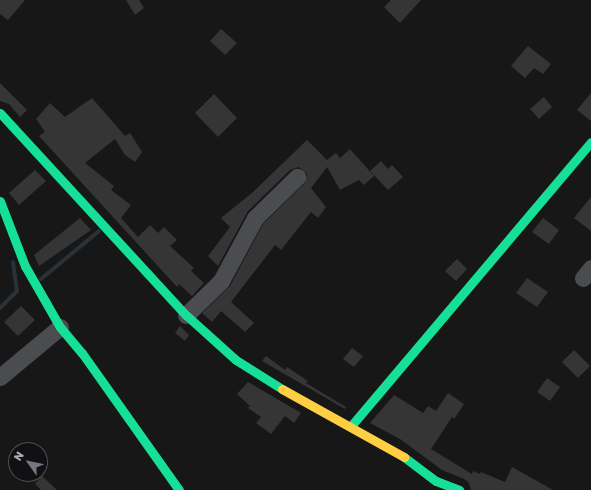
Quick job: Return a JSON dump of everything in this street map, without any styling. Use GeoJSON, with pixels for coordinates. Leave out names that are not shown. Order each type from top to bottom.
{"type":"FeatureCollection","features":[{"type":"Feature","properties":{"kind":"street"},"geometry":{"type":"LineString","coordinates":[[0,113],[186,315],[236,360],[289,393],[394,449],[436,481],[459,490]]}},
{"type":"Feature","properties":{"kind":"street"},"geometry":{"type":"LineString","coordinates":[[351,426],[591,142]]}},
{"type":"Feature","properties":{"kind":"street"},"geometry":{"type":"LineString","coordinates":[[186,315],[221,280],[255,218],[297,177]]}},
{"type":"Feature","properties":{"kind":"street"},"geometry":{"type":"LineString","coordinates":[[0,201],[25,266],[60,327],[82,353],[179,490]]}},
{"type":"Feature","properties":{"kind":"street"},"geometry":{"type":"LineString","coordinates":[[0,377],[60,327]]}},
{"type":"Feature","properties":{"kind":"building"},"geometry":{"type":"Polygon","coordinates":[[[0,0],[25,0],[8,20],[0,14],[0,0]]]}},
{"type":"Feature","properties":{"kind":"building"},"geometry":{"type":"Polygon","coordinates":[[[126,0],[139,0],[144,8],[135,15],[126,0]]]}},
{"type":"Feature","properties":{"kind":"building"},"geometry":{"type":"Polygon","coordinates":[[[391,0],[421,0],[400,23],[384,7],[391,0]]]}},
{"type":"Feature","properties":{"kind":"building"},"geometry":{"type":"Polygon","coordinates":[[[221,29],[237,43],[225,55],[210,41],[221,29]]]}},
{"type":"Feature","properties":{"kind":"building"},"geometry":{"type":"Polygon","coordinates":[[[528,46],[551,64],[543,74],[534,68],[525,78],[511,66],[528,46]]]}},
{"type":"Feature","properties":{"kind":"building"},"geometry":{"type":"Polygon","coordinates":[[[0,83],[27,110],[20,117],[9,104],[0,101],[0,83]]]}},
{"type":"Feature","properties":{"kind":"building"},"geometry":{"type":"Polygon","coordinates":[[[591,93],[591,121],[577,110],[591,93]]]}},
{"type":"Feature","properties":{"kind":"building"},"geometry":{"type":"Polygon","coordinates":[[[214,94],[237,118],[218,137],[195,113],[214,94]]]}},
{"type":"Feature","properties":{"kind":"building"},"geometry":{"type":"Polygon","coordinates":[[[544,97],[552,107],[539,119],[530,109],[544,97]]]}},
{"type":"Feature","properties":{"kind":"building"},"geometry":{"type":"Polygon","coordinates":[[[92,98],[125,136],[130,133],[142,152],[135,162],[125,155],[115,139],[85,163],[114,186],[111,190],[131,205],[121,218],[138,237],[150,225],[158,233],[164,227],[177,240],[170,246],[194,268],[191,271],[204,283],[192,296],[179,284],[177,287],[39,136],[45,132],[36,119],[50,103],[65,117],[92,98]]]}},
{"type":"Feature","properties":{"kind":"building"},"geometry":{"type":"Polygon","coordinates":[[[307,140],[327,160],[336,153],[340,158],[350,149],[374,176],[364,185],[359,180],[340,190],[327,167],[311,188],[326,207],[318,218],[311,212],[281,250],[275,245],[231,302],[254,323],[245,332],[221,311],[212,322],[202,313],[230,286],[263,224],[304,184],[307,174],[299,167],[290,170],[248,211],[218,266],[208,256],[230,227],[221,218],[253,192],[307,140]]]}},
{"type":"Feature","properties":{"kind":"building"},"geometry":{"type":"Polygon","coordinates":[[[381,161],[388,169],[392,165],[403,177],[388,190],[370,171],[381,161]]]}},
{"type":"Feature","properties":{"kind":"building"},"geometry":{"type":"Polygon","coordinates":[[[35,170],[46,181],[19,205],[9,193],[35,170]]]}},
{"type":"Feature","properties":{"kind":"building"},"geometry":{"type":"Polygon","coordinates":[[[591,197],[591,231],[574,218],[591,197]]]}},
{"type":"Feature","properties":{"kind":"building"},"geometry":{"type":"Polygon","coordinates":[[[80,218],[91,230],[39,266],[34,255],[80,218]]]}},
{"type":"Feature","properties":{"kind":"building"},"geometry":{"type":"Polygon","coordinates":[[[543,218],[559,230],[549,244],[532,232],[543,218]]]}},
{"type":"Feature","properties":{"kind":"building"},"geometry":{"type":"Polygon","coordinates":[[[457,259],[467,269],[456,281],[445,271],[457,259]]]}},
{"type":"Feature","properties":{"kind":"building"},"geometry":{"type":"Polygon","coordinates":[[[527,278],[548,292],[537,307],[516,293],[527,278]]]}},
{"type":"Feature","properties":{"kind":"building"},"geometry":{"type":"Polygon","coordinates":[[[21,306],[35,320],[18,336],[4,322],[21,306]]]}},
{"type":"Feature","properties":{"kind":"building"},"geometry":{"type":"Polygon","coordinates":[[[180,326],[189,335],[185,341],[175,333],[180,326]]]}},
{"type":"Feature","properties":{"kind":"building"},"geometry":{"type":"Polygon","coordinates":[[[352,348],[363,356],[354,367],[343,359],[352,348]]]}},
{"type":"Feature","properties":{"kind":"building"},"geometry":{"type":"Polygon","coordinates":[[[574,350],[590,366],[578,378],[562,362],[574,350]]]}},
{"type":"Feature","properties":{"kind":"building"},"geometry":{"type":"Polygon","coordinates":[[[266,356],[285,370],[287,367],[308,381],[306,383],[346,407],[345,409],[262,361],[266,356]]]}},
{"type":"Feature","properties":{"kind":"building"},"geometry":{"type":"Polygon","coordinates":[[[547,378],[560,387],[550,401],[537,392],[547,378]]]}},
{"type":"Feature","properties":{"kind":"building"},"geometry":{"type":"Polygon","coordinates":[[[248,382],[301,413],[294,423],[285,416],[271,434],[256,423],[261,417],[248,408],[250,406],[237,394],[248,382]]]}},
{"type":"Feature","properties":{"kind":"building"},"geometry":{"type":"Polygon","coordinates":[[[448,393],[464,404],[454,419],[452,417],[431,449],[472,474],[473,471],[480,474],[481,472],[505,482],[512,467],[553,490],[471,490],[469,483],[464,479],[442,470],[400,439],[370,423],[394,395],[423,413],[428,406],[436,411],[448,393]]]}},
{"type":"Feature","properties":{"kind":"building"},"geometry":{"type":"Polygon","coordinates":[[[37,482],[48,482],[57,490],[41,490],[35,484],[37,482]]]}},
{"type":"Feature","properties":{"kind":"waterway"},"geometry":{"type":"LineString","coordinates":[[41,279],[99,231]]}},
{"type":"Feature","properties":{"kind":"waterway"},"geometry":{"type":"LineString","coordinates":[[0,308],[17,291],[13,262]]}},
{"type":"Feature","properties":{"kind":"traffic: fast"},"geometry":{"type":"LineString","coordinates":[[0,113],[186,315],[236,360],[282,389]]}},
{"type":"Feature","properties":{"kind":"traffic: fast"},"geometry":{"type":"LineString","coordinates":[[351,426],[591,142]]}},
{"type":"Feature","properties":{"kind":"traffic: fast"},"geometry":{"type":"LineString","coordinates":[[0,201],[25,266],[60,327],[82,353],[179,490]]}},
{"type":"Feature","properties":{"kind":"traffic: fast"},"geometry":{"type":"LineString","coordinates":[[404,457],[436,481],[459,490]]}},
{"type":"Feature","properties":{"kind":"traffic: slow"},"geometry":{"type":"LineString","coordinates":[[282,389],[404,457]]}}]}
